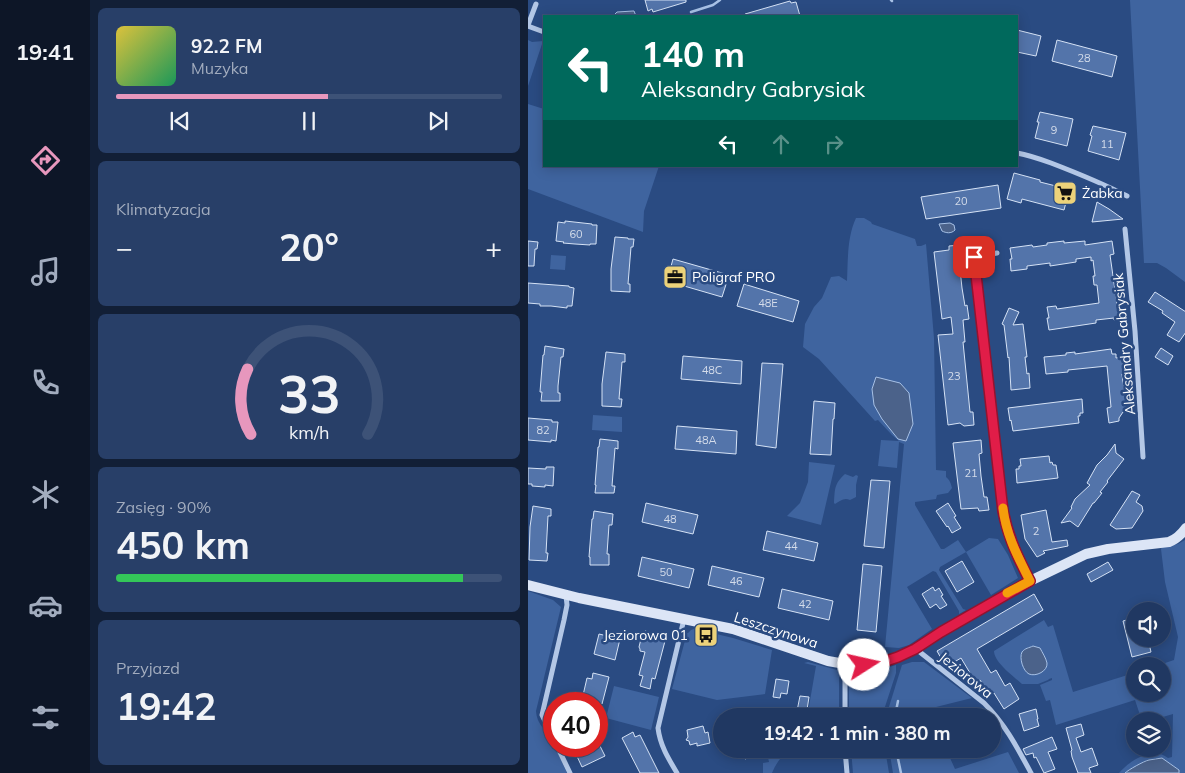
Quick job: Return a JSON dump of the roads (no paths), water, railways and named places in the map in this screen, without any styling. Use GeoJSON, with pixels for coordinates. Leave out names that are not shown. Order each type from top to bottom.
{"type":"FeatureCollection","features":[{"type":"Feature","properties":{"kind":"street"},"geometry":{"type":"LineString","coordinates":[[536,4],[528,26],[543,32]]}},
{"type":"Feature","properties":{"kind":"street"},"geometry":{"type":"LineString","coordinates":[[1018,153],[1082,174],[1127,196]]}},
{"type":"Feature","properties":{"kind":"street","name":"Aleksandry Gabrysiak"},"geometry":{"type":"LineString","coordinates":[[1126,229],[1143,457]]}},
{"type":"Feature","properties":{"kind":"street"},"geometry":{"type":"LineString","coordinates":[[997,253],[974,257],[1006,530],[1030,581]]}},
{"type":"Feature","properties":{"kind":"street","name":"Leszczynowa"},"geometry":{"type":"LineString","coordinates":[[528,584],[566,595],[733,629],[828,661],[864,665],[889,660],[915,649],[1030,581],[1086,554],[1108,548],[1169,542],[1176,539],[1186,528]]}},
{"type":"Feature","properties":{"kind":"street"},"geometry":{"type":"LineString","coordinates":[[547,692],[566,612],[566,595]]}},
{"type":"Feature","properties":{"kind":"street"},"geometry":{"type":"LineString","coordinates":[[677,773],[662,748],[658,728],[685,619]]}},
{"type":"Feature","properties":{"kind":"street","name":"Jeziorowa"},"geometry":{"type":"LineString","coordinates":[[915,649],[991,710],[1009,733],[1031,773]]}},
{"type":"Feature","properties":{"kind":"street"},"geometry":{"type":"LineString","coordinates":[[845,664],[845,708]]}},
{"type":"Feature","properties":{"kind":"street"},"geometry":{"type":"LineString","coordinates":[[562,757],[570,773]]}},
{"type":"Feature","properties":{"kind":"street"},"geometry":{"type":"LineString","coordinates":[[846,758],[847,773]]}},
{"type":"Feature","properties":{"kind":"waterway"},"geometry":{"type":"LineString","coordinates":[[691,12],[713,5],[720,0]]}},
{"type":"Feature","properties":{"kind":"waterway"},"geometry":{"type":"LineString","coordinates":[[897,708],[898,701]]}},
{"type":"Feature","properties":{"kind":"waterway"},"geometry":{"type":"LineString","coordinates":[[898,758],[901,773]]}},
{"type":"Feature","properties":{"kind":"place","name":"Żabka"},"geometry":{"type":"Point","coordinates":[1065,193]}},
{"type":"Feature","properties":{"kind":"place","name":"Poligraf PRO"},"geometry":{"type":"Point","coordinates":[675,277]}},
{"type":"Feature","properties":{"kind":"place","name":"Jeziorowa 01"},"geometry":{"type":"Point","coordinates":[706,635]}}]}
